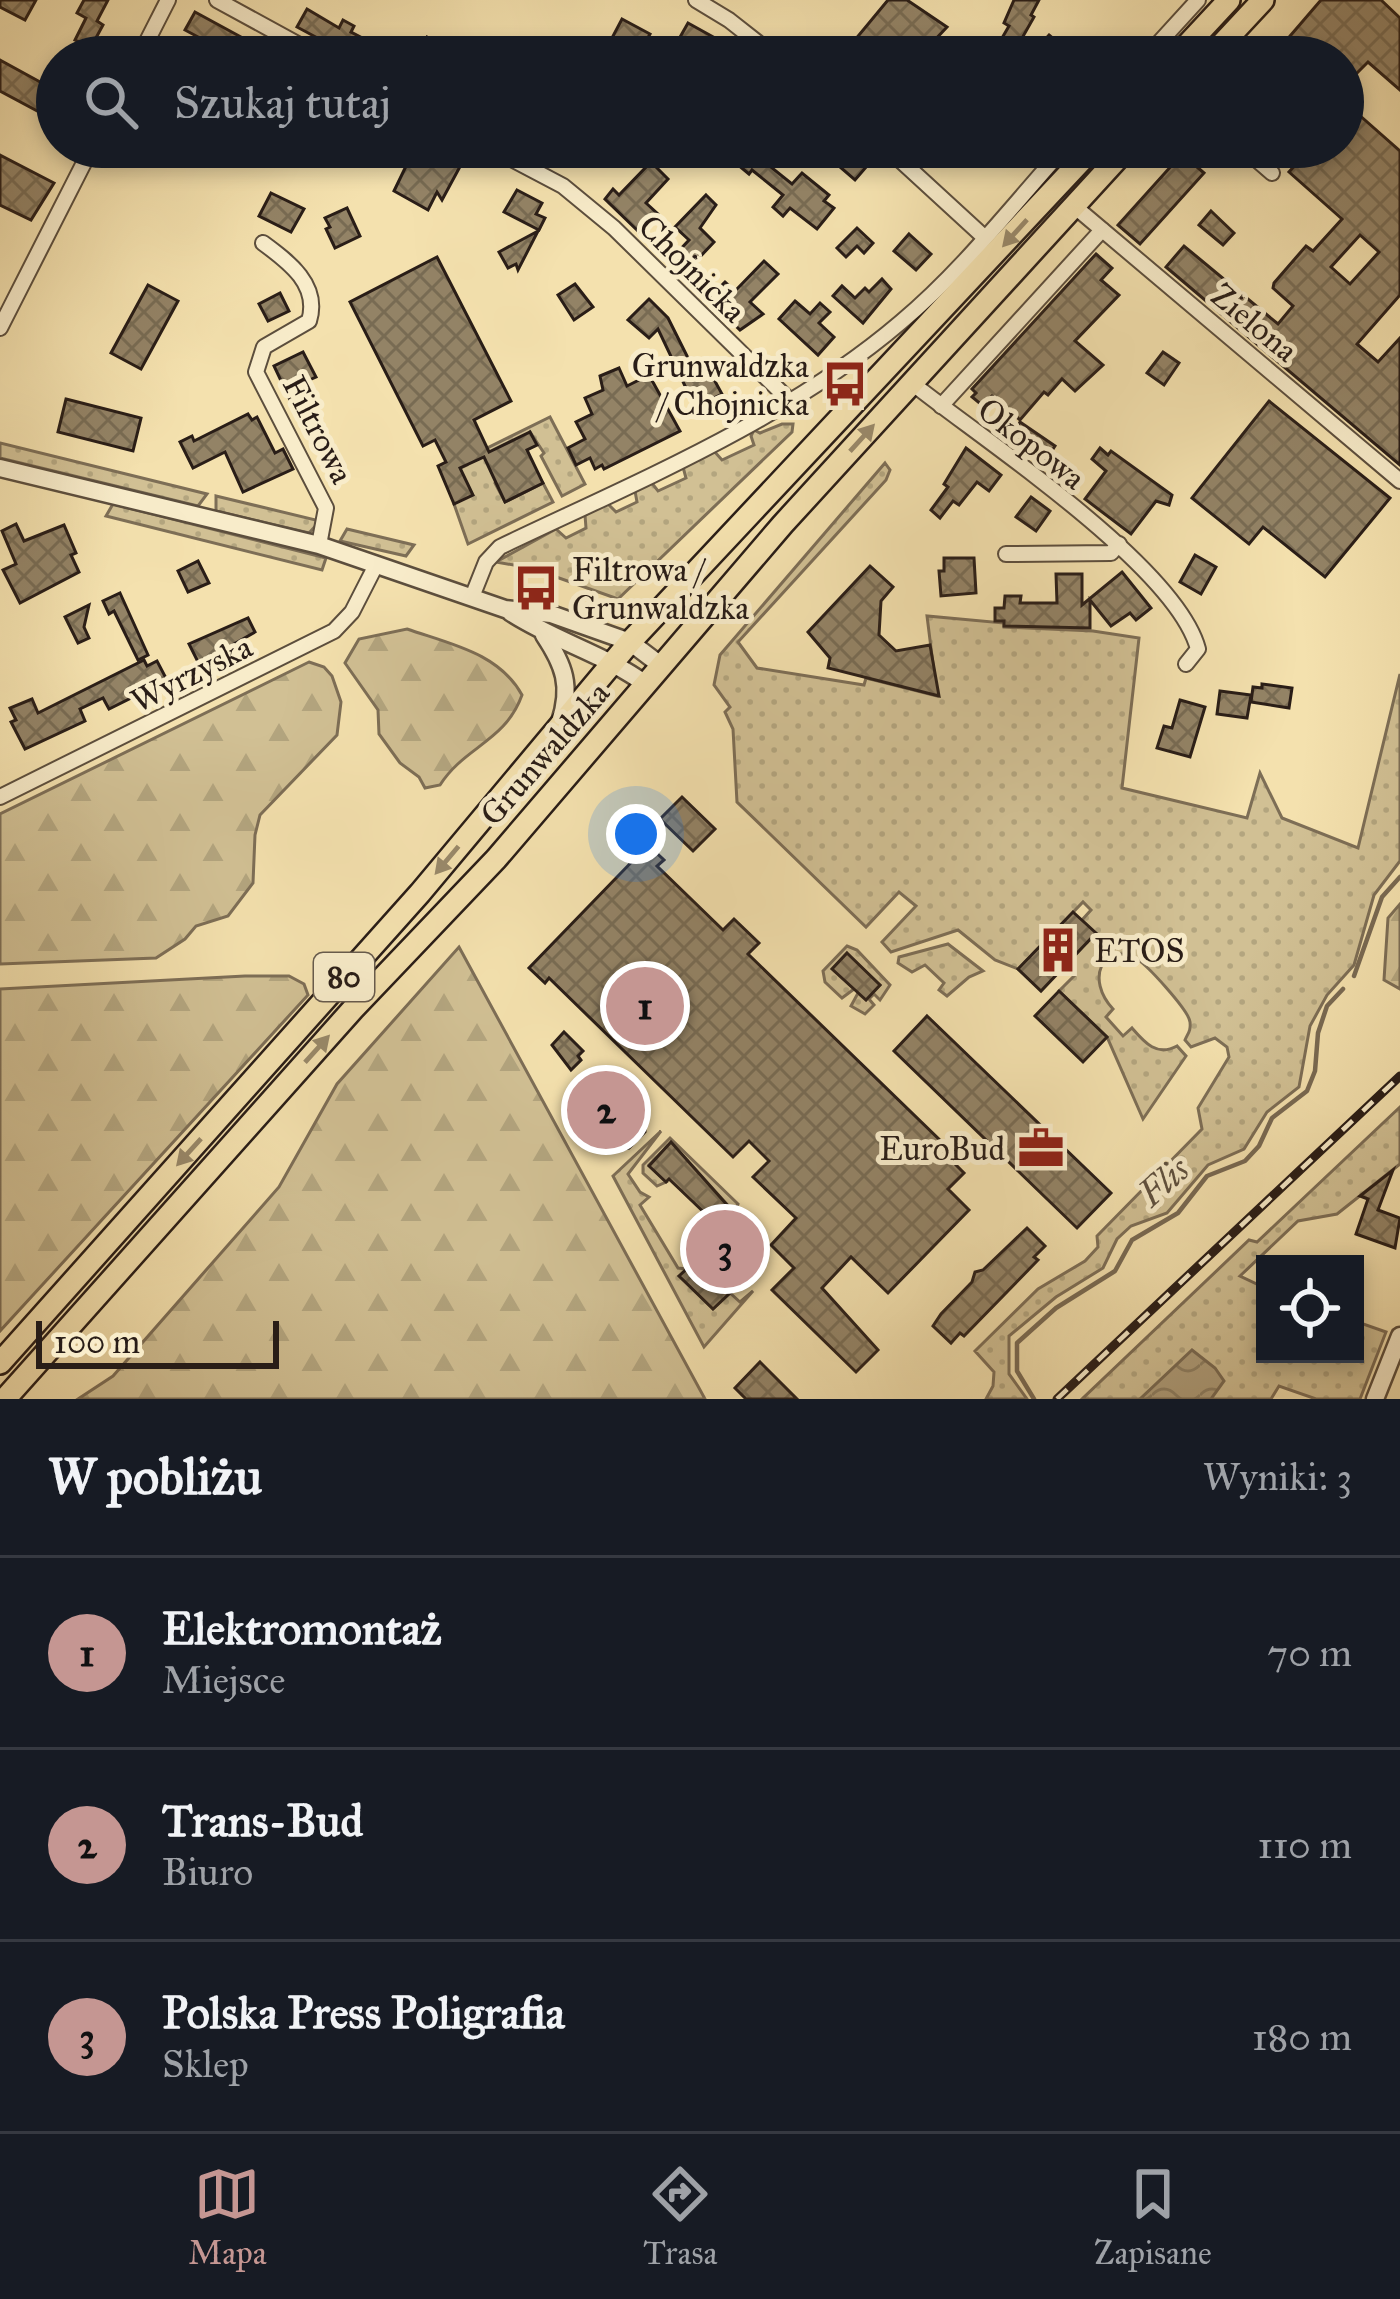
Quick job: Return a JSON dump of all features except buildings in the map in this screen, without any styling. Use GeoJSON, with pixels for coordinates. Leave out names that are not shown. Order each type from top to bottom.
{"type":"FeatureCollection","features":[{"type":"Feature","properties":{"kind":"main road"},"geometry":{"type":"LineString","coordinates":[[1196,36],[1228,0]]}},
{"type":"Feature","properties":{"kind":"main road"},"geometry":{"type":"LineString","coordinates":[[1230,36],[1263,0]]}},
{"type":"Feature","properties":{"kind":"main road","name":"Grunwaldzka"},"geometry":{"type":"LineString","coordinates":[[0,1363],[420,893],[630,642],[1074,168]]}},
{"type":"Feature","properties":{"kind":"main road","name":"Grunwaldzka"},"geometry":{"type":"LineString","coordinates":[[5,1399],[352,1009],[496,859],[783,524],[1109,168]]}},
{"type":"Feature","properties":{"kind":"street"},"geometry":{"type":"LineString","coordinates":[[150,36],[168,0]]}},
{"type":"Feature","properties":{"kind":"street"},"geometry":{"type":"LineString","coordinates":[[217,0],[283,36]]}},
{"type":"Feature","properties":{"kind":"street"},"geometry":{"type":"LineString","coordinates":[[696,0],[749,36]]}},
{"type":"Feature","properties":{"kind":"street"},"geometry":{"type":"LineString","coordinates":[[1164,36],[1194,2]]}},
{"type":"Feature","properties":{"kind":"street"},"geometry":{"type":"LineString","coordinates":[[0,328],[81,168]]}},
{"type":"Feature","properties":{"kind":"street","name":"Chojnicka"},"geometry":{"type":"LineString","coordinates":[[528,168],[598,214],[789,400]]}},
{"type":"Feature","properties":{"kind":"street"},"geometry":{"type":"LineString","coordinates":[[909,168],[984,237]]}},
{"type":"Feature","properties":{"kind":"street"},"geometry":{"type":"LineString","coordinates":[[472,597],[486,562],[500,547],[789,400],[900,324],[1046,168]]}},
{"type":"Feature","properties":{"kind":"street"},"geometry":{"type":"LineString","coordinates":[[1266,168],[1272,173]]}},
{"type":"Feature","properties":{"kind":"street","name":"Zielona"},"geometry":{"type":"LineString","coordinates":[[1074,206],[1400,481]]}},
{"type":"Feature","properties":{"kind":"street"},"geometry":{"type":"LineString","coordinates":[[941,406],[1102,230]]}},
{"type":"Feature","properties":{"kind":"street","name":"Filtrowa"},"geometry":{"type":"LineString","coordinates":[[263,243],[298,271],[311,295],[309,321],[264,347],[256,371],[326,508],[320,545]]}},
{"type":"Feature","properties":{"kind":"street","name":"Okopowa"},"geometry":{"type":"LineString","coordinates":[[912,383],[1119,544],[1190,626],[1198,649],[1186,664]]}},
{"type":"Feature","properties":{"kind":"street"},"geometry":{"type":"LineString","coordinates":[[0,468],[320,545],[505,609],[543,634],[614,661],[647,685]]}},
{"type":"Feature","properties":{"kind":"street"},"geometry":{"type":"LineString","coordinates":[[1006,554],[1111,553],[1119,544]]}},
{"type":"Feature","properties":{"kind":"street","name":"Wyrzyska"},"geometry":{"type":"LineString","coordinates":[[0,797],[317,641],[347,620],[376,565]]}},
{"type":"Feature","properties":{"kind":"street"},"geometry":{"type":"LineString","coordinates":[[505,609],[551,614],[630,642],[663,667]]}},
{"type":"Feature","properties":{"kind":"street"},"geometry":{"type":"LineString","coordinates":[[543,634],[567,680],[560,722]]}},
{"type":"Feature","properties":{"kind":"street"},"geometry":{"type":"LineString","coordinates":[[1375,1399],[1400,1336]]}},
{"type":"Feature","properties":{"kind":"green space"},"geometry":{"type":"Polygon","coordinates":[[[550,417],[585,484],[562,496],[530,432],[495,483],[505,502],[543,483],[553,502],[468,544],[454,504],[465,459],[550,417]]]}},
{"type":"Feature","properties":{"kind":"green space"},"geometry":{"type":"Polygon","coordinates":[[[793,424],[792,432],[618,599],[531,568],[496,562],[556,529],[566,538],[586,528],[585,515],[607,503],[616,512],[637,502],[635,491],[651,482],[658,491],[686,478],[683,467],[714,451],[722,460],[754,445],[754,430],[760,433],[793,424]]]}},
{"type":"Feature","properties":{"kind":"green space"},"geometry":{"type":"Polygon","coordinates":[[[0,443],[207,494],[198,506],[0,458],[0,443]]]}},
{"type":"Feature","properties":{"kind":"green space"},"geometry":{"type":"Polygon","coordinates":[[[885,463],[890,470],[886,480],[738,642],[757,668],[864,685],[866,678],[937,696],[927,616],[1139,638],[1122,788],[1247,818],[1260,773],[1282,818],[1358,848],[1400,674],[1400,861],[1374,895],[1354,965],[1327,995],[1310,1026],[1299,1087],[1267,1112],[1244,1149],[1208,1165],[1167,1213],[1131,1226],[1117,1239],[1103,1268],[1056,1297],[1009,1336],[1009,1374],[1027,1399],[986,1399],[994,1372],[975,1351],[1038,1289],[1085,1261],[1098,1247],[1097,1236],[1202,1129],[1198,1108],[1229,1057],[1227,1047],[1215,1038],[1191,1047],[1185,1040],[1188,1016],[1140,962],[1124,954],[1107,959],[1099,975],[1113,1009],[1106,1017],[1123,1036],[1132,1028],[1152,1047],[1177,1046],[1186,1056],[1143,1119],[1107,1037],[1059,991],[1074,976],[1064,966],[1095,934],[1082,920],[1091,910],[1083,902],[1018,969],[995,960],[958,930],[891,952],[882,942],[916,906],[899,892],[866,927],[737,802],[733,729],[725,712],[730,707],[714,685],[720,655],[885,463]]]}},
{"type":"Feature","properties":{"kind":"green space"},"geometry":{"type":"Polygon","coordinates":[[[216,496],[320,521],[309,533],[216,511],[216,496]]]}},
{"type":"Feature","properties":{"kind":"green space"},"geometry":{"type":"Polygon","coordinates":[[[113,504],[326,558],[322,570],[106,516],[113,504]]]}},
{"type":"Feature","properties":{"kind":"green space"},"geometry":{"type":"Polygon","coordinates":[[[347,529],[414,545],[406,556],[340,541],[347,529]]]}},
{"type":"Feature","properties":{"kind":"green space"},"geometry":{"type":"Polygon","coordinates":[[[407,629],[487,660],[522,695],[495,734],[440,785],[425,788],[379,734],[378,710],[345,663],[359,639],[407,629]]]}},
{"type":"Feature","properties":{"kind":"green space"},"geometry":{"type":"Polygon","coordinates":[[[309,662],[332,676],[341,702],[337,735],[260,815],[253,883],[228,916],[196,926],[156,958],[0,964],[0,814],[309,662]]]}},
{"type":"Feature","properties":{"kind":"green space"},"geometry":{"type":"Polygon","coordinates":[[[1400,904],[1400,989],[1384,980],[1388,918],[1400,904]]]}},
{"type":"Feature","properties":{"kind":"green space"},"geometry":{"type":"Polygon","coordinates":[[[948,944],[983,971],[947,996],[939,990],[944,983],[925,965],[912,972],[898,963],[899,957],[948,944]]]}},
{"type":"Feature","properties":{"kind":"green space"},"geometry":{"type":"Polygon","coordinates":[[[847,946],[857,950],[890,985],[880,1000],[874,994],[869,999],[874,1005],[865,1014],[851,1006],[858,993],[866,1000],[880,985],[847,954],[833,969],[854,989],[842,998],[825,982],[823,971],[847,946]]]}},
{"type":"Feature","properties":{"kind":"green space"},"geometry":{"type":"Polygon","coordinates":[[[459,947],[705,1399],[78,1399],[113,1376],[279,1187],[337,1084],[459,947]]]}},
{"type":"Feature","properties":{"kind":"green space"},"geometry":{"type":"Polygon","coordinates":[[[289,976],[304,984],[308,995],[0,1331],[0,989],[289,976]]]}},
{"type":"Feature","properties":{"kind":"green space"},"geometry":{"type":"Polygon","coordinates":[[[1400,1107],[1400,1164],[1337,1214],[1298,1221],[1262,1255],[1256,1255],[1240,1276],[1256,1284],[1256,1363],[1364,1363],[1364,1324],[1386,1332],[1360,1399],[1316,1399],[1279,1386],[1271,1399],[1082,1399],[1249,1240],[1257,1242],[1400,1107]]]}},
{"type":"Feature","properties":{"kind":"green space"},"geometry":{"type":"Polygon","coordinates":[[[661,1131],[628,1174],[649,1197],[640,1205],[678,1268],[687,1269],[680,1276],[713,1309],[730,1293],[740,1302],[753,1291],[704,1347],[613,1176],[661,1131]]]}},
{"type":"Feature","properties":{"kind":"green space"},"geometry":{"type":"Polygon","coordinates":[[[670,1138],[738,1204],[734,1212],[671,1143],[649,1165],[666,1182],[657,1186],[643,1173],[643,1165],[670,1138]]]}},
{"type":"Feature","properties":{"kind":"water"},"geometry":{"type":"Polygon","coordinates":[[[1192,1350],[1224,1381],[1211,1399],[1140,1399],[1192,1350]]]}},
{"type":"Feature","properties":{"kind":"waterway","name":"Flis"},"geometry":{"type":"LineString","coordinates":[[1354,976],[1382,897],[1400,877]]}},
{"type":"Feature","properties":{"kind":"waterway","name":"Flis"},"geometry":{"type":"LineString","coordinates":[[1034,1399],[1017,1371],[1017,1343],[1056,1308],[1115,1271],[1132,1240],[1178,1213],[1207,1176],[1245,1161],[1259,1146],[1272,1118],[1307,1091],[1327,1006],[1343,989]]}},
{"type":"Feature","properties":{"kind":"railway"},"geometry":{"type":"LineString","coordinates":[[1057,1399],[1400,1076]]}},
{"type":"Feature","properties":{"kind":"place","name":"Grunwaldzka / Chojnicka"},"geometry":{"type":"Point","coordinates":[845,384]}},
{"type":"Feature","properties":{"kind":"place","name":"Filtrowa / Grunwaldzka"},"geometry":{"type":"Point","coordinates":[536,588]}},
{"type":"Feature","properties":{"kind":"place","name":"ETOS"},"geometry":{"type":"Point","coordinates":[1058,950]}},
{"type":"Feature","properties":{"kind":"place","name":"Elektromontaż"},"geometry":{"type":"Point","coordinates":[645,1006]}},
{"type":"Feature","properties":{"kind":"place","name":"Trans-Bud"},"geometry":{"type":"Point","coordinates":[606,1110]}},
{"type":"Feature","properties":{"kind":"place","name":"EuroBud"},"geometry":{"type":"Point","coordinates":[1041,1148]}},
{"type":"Feature","properties":{"kind":"place","name":"Polska Press Poligrafia"},"geometry":{"type":"Point","coordinates":[725,1249]}}]}
